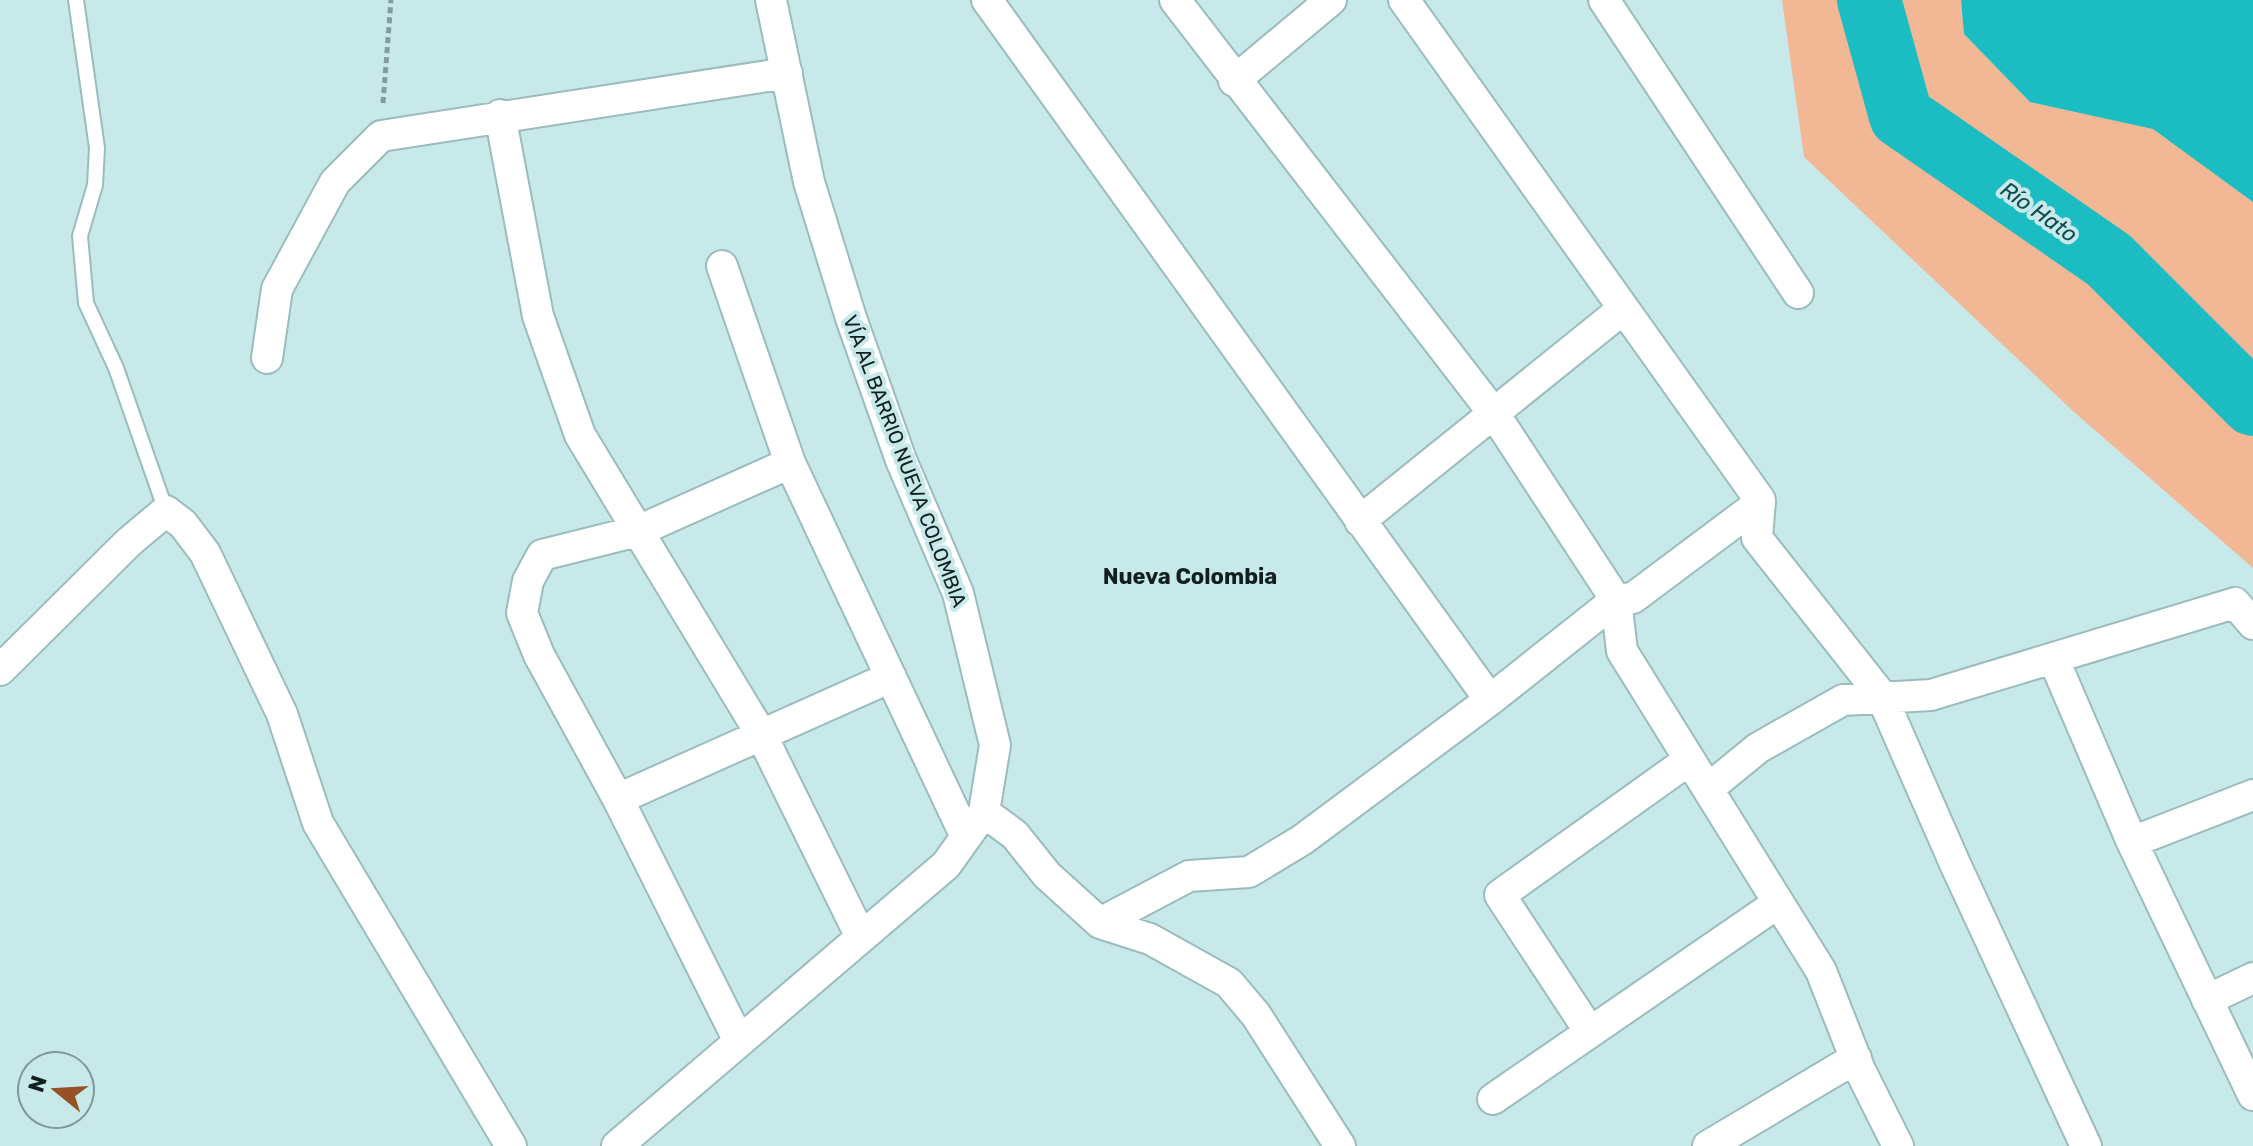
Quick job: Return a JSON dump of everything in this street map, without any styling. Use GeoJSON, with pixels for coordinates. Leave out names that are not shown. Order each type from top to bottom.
{"type":"FeatureCollection","features":[{"type":"Feature","properties":{"kind":"street","name":"VÍA AL BARRIO NUEVA COLOMBIA"},"geometry":{"type":"LineString","coordinates":[[617,1146],[649,1136],[739,1041],[946,865],[984,812],[995,745],[958,593],[901,460],[851,318],[809,182],[771,0]]}},
{"type":"Feature","properties":{"kind":"street"},"geometry":{"type":"LineString","coordinates":[[987,0],[1490,700]]}},
{"type":"Feature","properties":{"kind":"street"},"geometry":{"type":"LineString","coordinates":[[1175,0],[1234,81],[1495,415],[1616,600],[1622,651],[1821,971],[1856,1058],[1898,1146]]}},
{"type":"Feature","properties":{"kind":"street"},"geometry":{"type":"LineString","coordinates":[[1234,81],[1331,0]]}},
{"type":"Feature","properties":{"kind":"street"},"geometry":{"type":"LineString","coordinates":[[1404,0],[1760,503],[1757,538],[1881,695],[1956,866],[2086,1146]]}},
{"type":"Feature","properties":{"kind":"street"},"geometry":{"type":"LineString","coordinates":[[1604,0],[1798,293]]}},
{"type":"Feature","properties":{"kind":"street"},"geometry":{"type":"LineString","coordinates":[[267,358],[277,289],[335,182],[381,136],[500,115],[787,73]]}},
{"type":"Feature","properties":{"kind":"street"},"geometry":{"type":"LineString","coordinates":[[500,115],[538,316],[580,435],[761,734],[861,937]]}},
{"type":"Feature","properties":{"kind":"street"},"geometry":{"type":"LineString","coordinates":[[722,266],[790,463],[966,837]]}},
{"type":"Feature","properties":{"kind":"street"},"geometry":{"type":"LineString","coordinates":[[1360,521],[1623,309]]}},
{"type":"Feature","properties":{"kind":"street"},"geometry":{"type":"LineString","coordinates":[[739,1041],[618,799],[539,655],[522,613],[528,581],[542,555],[638,531],[790,463]]}},
{"type":"Feature","properties":{"kind":"street"},"geometry":{"type":"LineString","coordinates":[[1100,923],[1189,876],[1249,872],[1302,840],[1490,700],[1616,600],[1633,598],[1760,503]]}},
{"type":"Feature","properties":{"kind":"street"},"geometry":{"type":"LineString","coordinates":[[0,670],[166,511],[183,524],[205,553],[282,714],[318,823],[511,1146]]}},
{"type":"Feature","properties":{"kind":"street"},"geometry":{"type":"LineString","coordinates":[[1708,789],[1758,748],[1843,700],[1881,695],[1931,695],[2235,603],[2253,624]]}},
{"type":"Feature","properties":{"kind":"street"},"geometry":{"type":"LineString","coordinates":[[2054,660],[2132,842],[2253,1095]]}},
{"type":"Feature","properties":{"kind":"street"},"geometry":{"type":"LineString","coordinates":[[618,799],[891,677]]}},
{"type":"Feature","properties":{"kind":"street"},"geometry":{"type":"LineString","coordinates":[[1590,1032],[1500,895],[1689,760]]}},
{"type":"Feature","properties":{"kind":"street"},"geometry":{"type":"LineString","coordinates":[[2132,842],[2253,795]]}},
{"type":"Feature","properties":{"kind":"street"},"geometry":{"type":"LineString","coordinates":[[984,812],[1015,835],[1047,875],[1100,923],[1150,939],[1229,983],[1256,1015],[1340,1146]]}},
{"type":"Feature","properties":{"kind":"street"},"geometry":{"type":"LineString","coordinates":[[1493,1099],[1778,903]]}},
{"type":"Feature","properties":{"kind":"street"},"geometry":{"type":"LineString","coordinates":[[2207,1000],[2253,978]]}},
{"type":"Feature","properties":{"kind":"street"},"geometry":{"type":"LineString","coordinates":[[1708,1146],[1856,1058]]}},
{"type":"Feature","properties":{"kind":"lane"},"geometry":{"type":"LineString","coordinates":[[76,0],[97,148],[95,185],[80,236],[86,303],[116,368],[166,511]]}},
{"type":"Feature","properties":{"kind":"path"},"geometry":{"type":"LineString","coordinates":[[381,136],[391,0]]}},
{"type":"Feature","properties":{"kind":"shaded area"},"geometry":{"type":"Polygon","coordinates":[[[1782,0],[1961,0],[1964,34],[2030,102],[2153,128],[2253,202],[2253,568],[2074,412],[1804,157],[1782,0]]]}},
{"type":"Feature","properties":{"kind":"water"},"geometry":{"type":"Polygon","coordinates":[[[1961,0],[2253,0],[2253,202],[2153,129],[2030,102],[1964,34],[1961,0]]]}},
{"type":"Feature","properties":{"kind":"waterway","name":"Río Hato"},"geometry":{"type":"LineString","coordinates":[[1869,0],[1901,116],[2109,260],[2253,404]]}},
{"type":"Feature","properties":{"kind":"district","name":"Nueva Colombia"},"geometry":{"type":"Point","coordinates":[1190,576]}}]}
